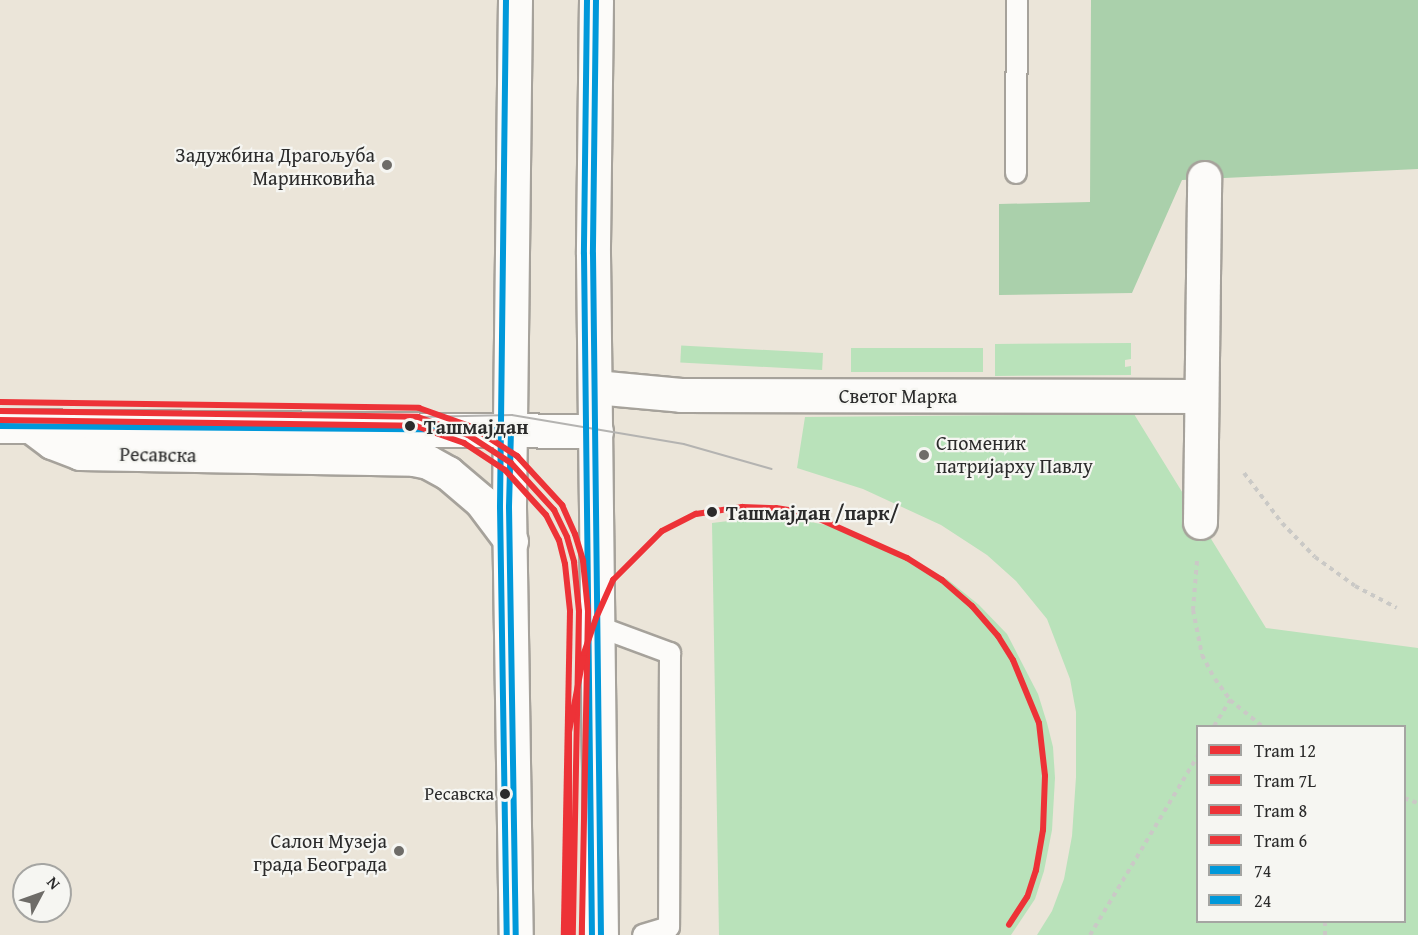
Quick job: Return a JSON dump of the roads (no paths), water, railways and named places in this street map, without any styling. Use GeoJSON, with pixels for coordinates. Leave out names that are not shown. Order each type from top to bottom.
{"type":"FeatureCollection","features":[{"type":"Feature","properties":{"kind":"street"},"geometry":{"type":"LineString","coordinates":[[515,0],[511,541],[516,935]]}},
{"type":"Feature","properties":{"kind":"street"},"geometry":{"type":"LineString","coordinates":[[596,0],[593,254],[601,935]]}},
{"type":"Feature","properties":{"kind":"street"},"geometry":{"type":"LineString","coordinates":[[1200,522],[1204,178]]}},
{"type":"Feature","properties":{"kind":"street","name":"Светог Марка"},"geometry":{"type":"LineString","coordinates":[[595,387],[681,395],[1201,396]]}},
{"type":"Feature","properties":{"kind":"street","name":"Ресавска"},"geometry":{"type":"LineString","coordinates":[[15,426],[596,431]]}},
{"type":"Feature","properties":{"kind":"street","name":"Ресавска"},"geometry":{"type":"LineString","coordinates":[[15,426],[80,453],[414,459],[428,462],[448,473],[481,501],[511,541]]}},
{"type":"Feature","properties":{"kind":"lane"},"geometry":{"type":"LineString","coordinates":[[1016,173],[1017,0]]}},
{"type":"Feature","properties":{"kind":"lane"},"geometry":{"type":"LineString","coordinates":[[597,626],[670,652],[669,927],[643,935]]}},
{"type":"Feature","properties":{"kind":"tram line","name":"8"},"geometry":{"type":"LineString","coordinates":[[0,402],[419,408],[472,427],[517,456],[562,505],[575,534],[583,561],[588,611],[582,935]]}},
{"type":"Feature","properties":{"kind":"tram line","name":"12"},"geometry":{"type":"LineString","coordinates":[[0,411],[418,417],[468,435],[511,463],[554,510],[567,537],[574,562],[579,611],[573,935]]}},
{"type":"Feature","properties":{"kind":"tram line"},"geometry":{"type":"LineString","coordinates":[[418,417],[512,415],[684,444],[772,469]]}},
{"type":"Feature","properties":{"kind":"tram line","name":"7L"},"geometry":{"type":"LineString","coordinates":[[0,420],[416,426],[464,443],[505,470],[546,515],[559,540],[565,564],[570,611],[564,935]]}},
{"type":"Feature","properties":{"kind":"tram line","name":"6"},"geometry":{"type":"LineString","coordinates":[[569,935],[569,732],[584,653],[596,618],[613,580],[662,531],[696,514],[742,507],[776,508],[806,513],[907,558],[942,580],[972,606],[998,636],[1013,660],[1039,723],[1045,776],[1043,830],[1036,870],[1027,897],[1009,925]]}},
{"type":"Feature","properties":{"kind":"place","name":"Задужбина Драгољуба Маринковића"},"geometry":{"type":"Point","coordinates":[387,165]}},
{"type":"Feature","properties":{"kind":"place","name":"Ташмајдан"},"geometry":{"type":"Point","coordinates":[410,426]}},
{"type":"Feature","properties":{"kind":"place","name":"Споменик патријарху Павлу"},"geometry":{"type":"Point","coordinates":[924,455]}},
{"type":"Feature","properties":{"kind":"place","name":"Ташмајдан /парк/"},"geometry":{"type":"Point","coordinates":[712,512]}},
{"type":"Feature","properties":{"kind":"place","name":"Ресавска"},"geometry":{"type":"Point","coordinates":[505,794]}},
{"type":"Feature","properties":{"kind":"place","name":"Салон Музеја града Београда"},"geometry":{"type":"Point","coordinates":[399,851]}}]}
